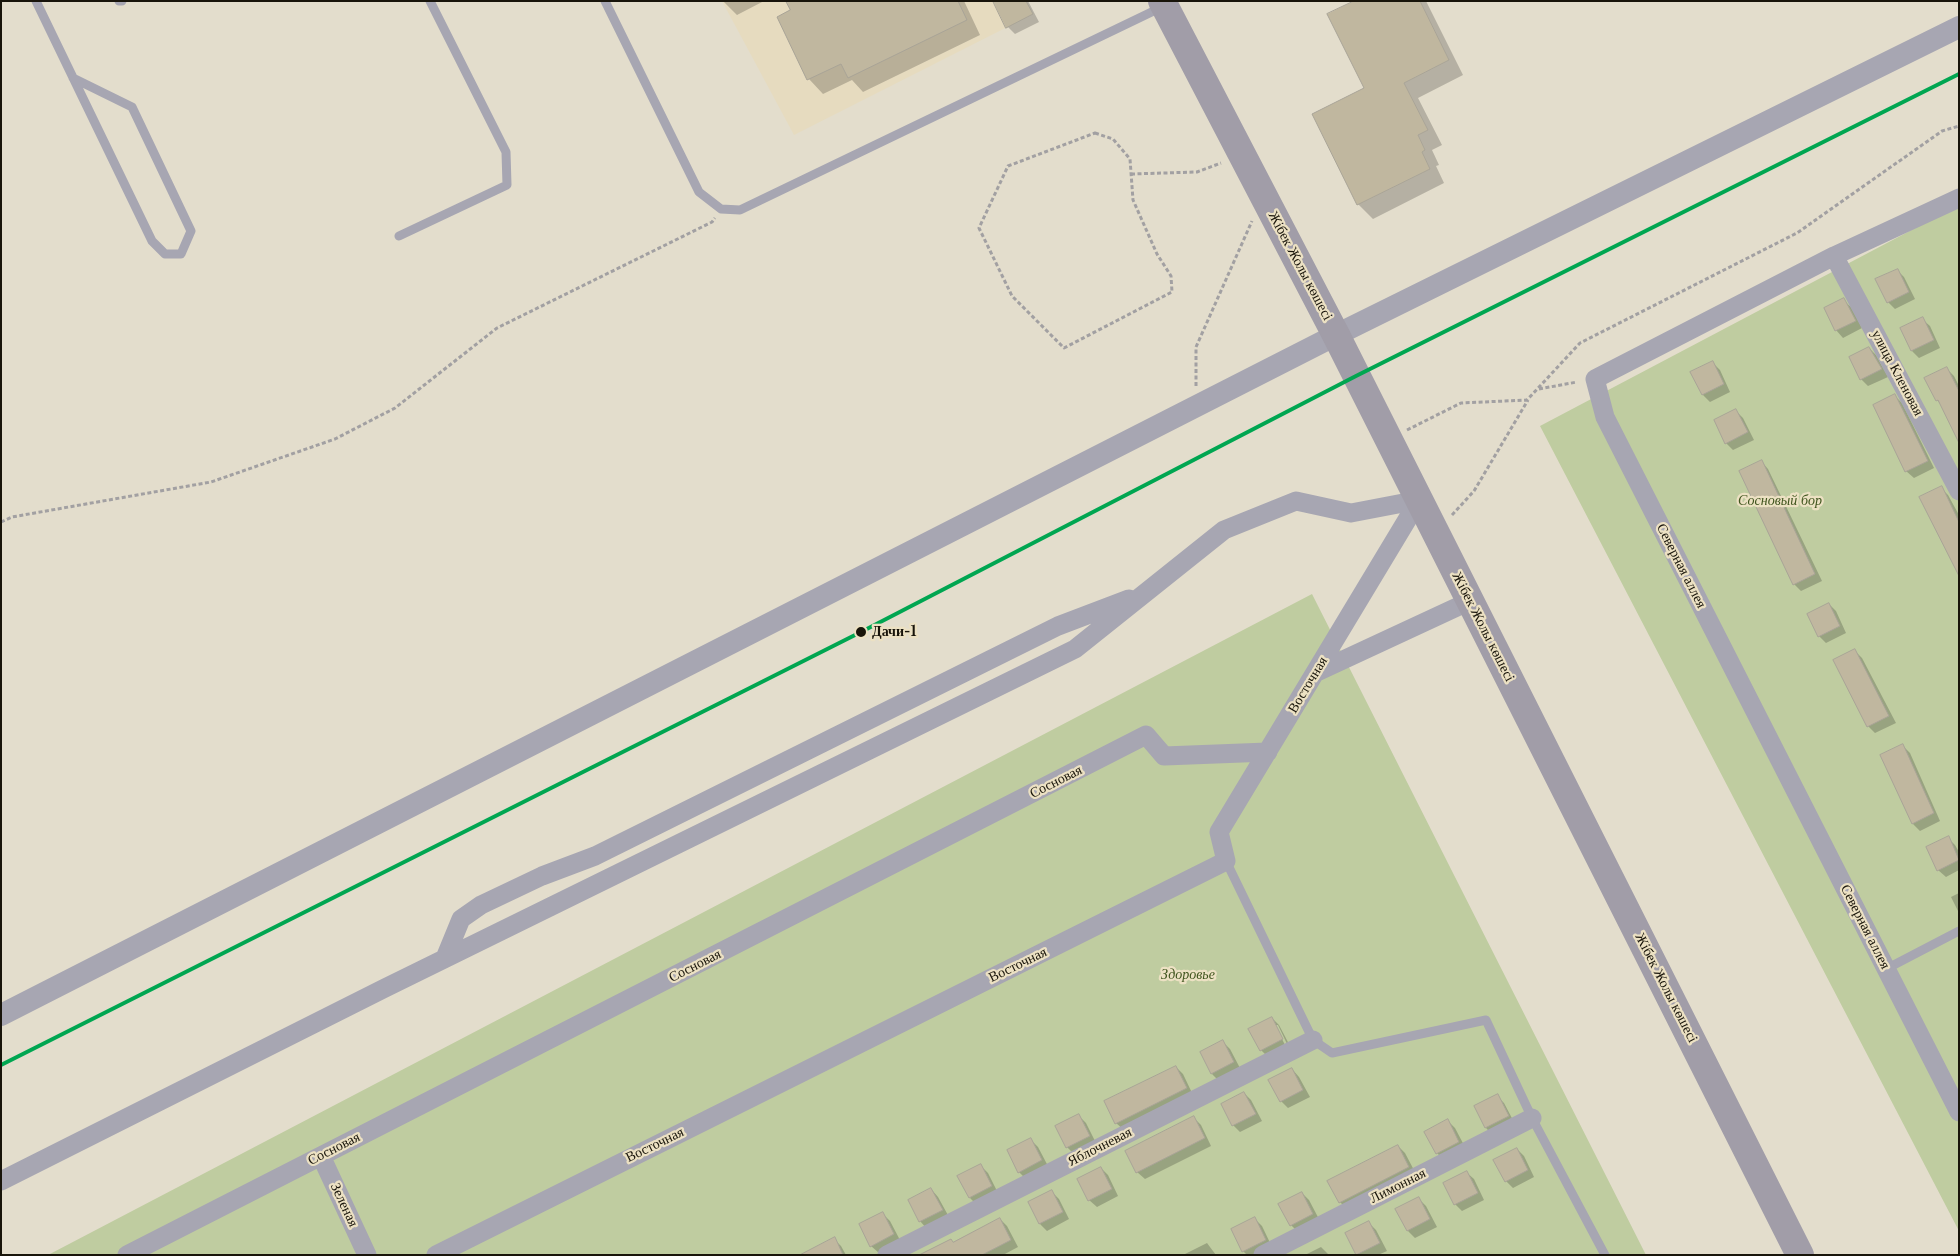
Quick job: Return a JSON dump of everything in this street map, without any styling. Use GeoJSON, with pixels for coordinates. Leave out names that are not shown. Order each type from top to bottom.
{"type":"FeatureCollection","features":[{"type":"Feature","properties":{"kind":"highway","name":"Жібек Жолы көшесі"},"geometry":{"type":"LineString","coordinates":[[1163,4],[1336,335],[1800,1255]]}},
{"type":"Feature","properties":{"kind":"street"},"geometry":{"type":"LineString","coordinates":[[1,1015],[1336,335],[1959,27]]}},
{"type":"Feature","properties":{"kind":"street"},"geometry":{"type":"LineString","coordinates":[[1595,379],[1834,256],[1959,198]]}},
{"type":"Feature","properties":{"kind":"street","name":"улица Кленовая"},"geometry":{"type":"LineString","coordinates":[[1834,256],[1959,490]]}},
{"type":"Feature","properties":{"kind":"street","name":"Северная аллея"},"geometry":{"type":"LineString","coordinates":[[1595,379],[1605,416],[1959,1112]]}},
{"type":"Feature","properties":{"kind":"street"},"geometry":{"type":"LineString","coordinates":[[1,1180],[446,958],[1075,649],[1224,530],[1296,501],[1351,513],[1419,500]]}},
{"type":"Feature","properties":{"kind":"street","name":"Восточная"},"geometry":{"type":"LineString","coordinates":[[436,1255],[1226,861],[1219,832],[1419,500]]}},
{"type":"Feature","properties":{"kind":"street"},"geometry":{"type":"LineString","coordinates":[[446,958],[461,919],[481,905],[542,876],[595,856],[1058,626],[1145,593]]}},
{"type":"Feature","properties":{"kind":"street"},"geometry":{"type":"LineString","coordinates":[[1315,673],[1470,601]]}},
{"type":"Feature","properties":{"kind":"street","name":"Сосновая"},"geometry":{"type":"LineString","coordinates":[[127,1255],[1146,735],[1164,756],[1268,752]]}},
{"type":"Feature","properties":{"kind":"street","name":"Яблочневая"},"geometry":{"type":"LineString","coordinates":[[887,1255],[1313,1040]]}},
{"type":"Feature","properties":{"kind":"street","name":"Лимонная"},"geometry":{"type":"LineString","coordinates":[[1263,1255],[1532,1118]]}},
{"type":"Feature","properties":{"kind":"street","name":"Зеленая"},"geometry":{"type":"LineString","coordinates":[[321,1156],[367,1255]]}},
{"type":"Feature","properties":{"kind":"lane"},"geometry":{"type":"LineString","coordinates":[[36,1],[73,78],[152,241],[165,254],[181,254],[192,231],[132,107],[73,78]]}},
{"type":"Feature","properties":{"kind":"lane"},"geometry":{"type":"LineString","coordinates":[[400,236],[507,185],[506,152],[430,1]]}},
{"type":"Feature","properties":{"kind":"lane"},"geometry":{"type":"LineString","coordinates":[[605,1],[699,192],[721,209],[740,210],[1163,4]]}},
{"type":"Feature","properties":{"kind":"lane"},"geometry":{"type":"LineString","coordinates":[[1226,861],[1313,1040],[1332,1054],[1486,1020],[1532,1118],[1604,1255]]}},
{"type":"Feature","properties":{"kind":"lane"},"geometry":{"type":"LineString","coordinates":[[1886,969],[1959,931]]}},
{"type":"Feature","properties":{"kind":"path"},"geometry":{"type":"LineString","coordinates":[[1432,526],[1447,521],[1474,492],[1528,400],[1580,343],[1797,233],[1942,131],[1959,126]]}},
{"type":"Feature","properties":{"kind":"path"},"geometry":{"type":"LineString","coordinates":[[1095,133],[1114,139],[1130,159],[1131,174],[1133,200],[1157,254],[1171,276],[1172,292],[1064,348],[1012,296],[979,228],[1008,166],[1095,133]]}},
{"type":"Feature","properties":{"kind":"path"},"geometry":{"type":"LineString","coordinates":[[1131,174],[1197,172],[1242,156]]}},
{"type":"Feature","properties":{"kind":"path"},"geometry":{"type":"LineString","coordinates":[[1196,406],[1196,347],[1263,195]]}},
{"type":"Feature","properties":{"kind":"path"},"geometry":{"type":"LineString","coordinates":[[1,522],[12,517],[211,482],[335,439],[395,408],[497,328],[712,222],[721,209]]}},
{"type":"Feature","properties":{"kind":"path"},"geometry":{"type":"LineString","coordinates":[[1389,440],[1461,403],[1528,400],[1540,388],[1595,379]]}},
{"type":"Feature","properties":{"kind":"shaded area"},"geometry":{"type":"Polygon","coordinates":[[[722,1],[1026,1],[1033,14],[794,135],[722,1]]]}},
{"type":"Feature","properties":{"kind":"green space","name":"Сосновый бор"},"geometry":{"type":"Polygon","coordinates":[[[1959,205],[1959,1231],[1540,426],[1959,205]]]}},
{"type":"Feature","properties":{"kind":"green space","name":"Здоровье"},"geometry":{"type":"Polygon","coordinates":[[[1312,594],[1646,1255],[48,1255],[1312,594]]]}},
{"type":"Feature","properties":{"kind":"building"},"geometry":{"type":"Polygon","coordinates":[[[786,1],[958,1],[967,20],[848,78],[841,64],[807,80],[777,17],[790,10],[786,1]]]}},
{"type":"Feature","properties":{"kind":"building"},"geometry":{"type":"Polygon","coordinates":[[[993,1],[1026,1],[1033,14],[1006,28],[993,1]]]}},
{"type":"Feature","properties":{"kind":"building"},"geometry":{"type":"Polygon","coordinates":[[[1354,1],[1420,1],[1449,60],[1404,83],[1428,130],[1418,135],[1425,150],[1422,152],[1430,169],[1357,205],[1312,114],[1364,88],[1327,14],[1354,1]]]}},
{"type":"Feature","properties":{"kind":"building"},"geometry":{"type":"Polygon","coordinates":[[[1898,269],[1909,292],[1887,303],[1875,279],[1898,269]]]}},
{"type":"Feature","properties":{"kind":"building"},"geometry":{"type":"Polygon","coordinates":[[[1844,298],[1856,321],[1835,331],[1824,308],[1844,298]]]}},
{"type":"Feature","properties":{"kind":"building"},"geometry":{"type":"Polygon","coordinates":[[[1923,317],[1934,340],[1911,351],[1900,328],[1923,317]]]}},
{"type":"Feature","properties":{"kind":"building"},"geometry":{"type":"Polygon","coordinates":[[[1869,347],[1882,369],[1860,380],[1849,357],[1869,347]]]}},
{"type":"Feature","properties":{"kind":"building"},"geometry":{"type":"Polygon","coordinates":[[[1713,361],[1724,384],[1702,395],[1690,372],[1713,361]]]}},
{"type":"Feature","properties":{"kind":"building"},"geometry":{"type":"Polygon","coordinates":[[[1947,367],[1959,391],[1959,443],[1938,400],[1936,401],[1924,378],[1947,367]]]}},
{"type":"Feature","properties":{"kind":"building"},"geometry":{"type":"Polygon","coordinates":[[[1895,394],[1928,461],[1905,472],[1873,405],[1895,394]]]}},
{"type":"Feature","properties":{"kind":"building"},"geometry":{"type":"Polygon","coordinates":[[[1736,409],[1748,432],[1725,444],[1714,420],[1736,409]]]}},
{"type":"Feature","properties":{"kind":"building"},"geometry":{"type":"Polygon","coordinates":[[[1762,460],[1815,574],[1793,585],[1739,471],[1762,460]]]}},
{"type":"Feature","properties":{"kind":"building"},"geometry":{"type":"Polygon","coordinates":[[[1942,486],[1959,522],[1959,576],[1919,497],[1942,486]]]}},
{"type":"Feature","properties":{"kind":"building"},"geometry":{"type":"Polygon","coordinates":[[[1829,603],[1840,626],[1818,637],[1807,614],[1829,603]]]}},
{"type":"Feature","properties":{"kind":"building"},"geometry":{"type":"Polygon","coordinates":[[[1855,649],[1889,716],[1867,727],[1833,660],[1855,649]]]}},
{"type":"Feature","properties":{"kind":"building"},"geometry":{"type":"Polygon","coordinates":[[[1903,744],[1934,813],[1912,824],[1880,755],[1903,744]]]}},
{"type":"Feature","properties":{"kind":"building"},"geometry":{"type":"Polygon","coordinates":[[[1949,836],[1959,860],[1937,871],[1926,847],[1949,836]]]}},
{"type":"Feature","properties":{"kind":"building"},"geometry":{"type":"Polygon","coordinates":[[[1272,1017],[1283,1039],[1260,1051],[1248,1029],[1272,1017]]]}},
{"type":"Feature","properties":{"kind":"building"},"geometry":{"type":"Polygon","coordinates":[[[1223,1040],[1234,1062],[1211,1074],[1200,1052],[1223,1040]]]}},
{"type":"Feature","properties":{"kind":"building"},"geometry":{"type":"Polygon","coordinates":[[[1176,1066],[1187,1088],[1115,1124],[1104,1101],[1176,1066]]]}},
{"type":"Feature","properties":{"kind":"building"},"geometry":{"type":"Polygon","coordinates":[[[1292,1068],[1303,1090],[1280,1102],[1268,1080],[1292,1068]]]}},
{"type":"Feature","properties":{"kind":"building"},"geometry":{"type":"Polygon","coordinates":[[[1244,1092],[1256,1114],[1232,1126],[1221,1104],[1244,1092]]]}},
{"type":"Feature","properties":{"kind":"building"},"geometry":{"type":"Polygon","coordinates":[[[1498,1094],[1509,1116],[1485,1128],[1474,1106],[1498,1094]]]}},
{"type":"Feature","properties":{"kind":"building"},"geometry":{"type":"Polygon","coordinates":[[[1079,1114],[1090,1136],[1066,1148],[1055,1126],[1079,1114]]]}},
{"type":"Feature","properties":{"kind":"building"},"geometry":{"type":"Polygon","coordinates":[[[1194,1116],[1205,1138],[1136,1173],[1125,1151],[1194,1116]]]}},
{"type":"Feature","properties":{"kind":"building"},"geometry":{"type":"Polygon","coordinates":[[[1448,1119],[1459,1142],[1436,1154],[1424,1132],[1448,1119]]]}},
{"type":"Feature","properties":{"kind":"building"},"geometry":{"type":"Polygon","coordinates":[[[1031,1138],[1042,1160],[1018,1173],[1007,1150],[1031,1138]]]}},
{"type":"Feature","properties":{"kind":"building"},"geometry":{"type":"Polygon","coordinates":[[[1398,1145],[1409,1167],[1339,1203],[1327,1181],[1398,1145]]]}},
{"type":"Feature","properties":{"kind":"building"},"geometry":{"type":"Polygon","coordinates":[[[1517,1148],[1528,1170],[1505,1182],[1493,1160],[1517,1148]]]}},
{"type":"Feature","properties":{"kind":"building"},"geometry":{"type":"Polygon","coordinates":[[[981,1164],[992,1186],[969,1198],[957,1176],[981,1164]]]}},
{"type":"Feature","properties":{"kind":"building"},"geometry":{"type":"Polygon","coordinates":[[[1101,1167],[1112,1189],[1088,1201],[1077,1179],[1101,1167]]]}},
{"type":"Feature","properties":{"kind":"building"},"geometry":{"type":"Polygon","coordinates":[[[1467,1171],[1478,1193],[1454,1205],[1443,1183],[1467,1171]]]}},
{"type":"Feature","properties":{"kind":"building"},"geometry":{"type":"Polygon","coordinates":[[[931,1188],[943,1210],[919,1222],[908,1200],[931,1188]]]}},
{"type":"Feature","properties":{"kind":"building"},"geometry":{"type":"Polygon","coordinates":[[[1052,1190],[1063,1212],[1039,1224],[1028,1202],[1052,1190]]]}},
{"type":"Feature","properties":{"kind":"building"},"geometry":{"type":"Polygon","coordinates":[[[1302,1192],[1313,1214],[1290,1226],[1278,1204],[1302,1192]]]}},
{"type":"Feature","properties":{"kind":"building"},"geometry":{"type":"Polygon","coordinates":[[[1419,1197],[1430,1219],[1407,1231],[1395,1209],[1419,1197]]]}},
{"type":"Feature","properties":{"kind":"building"},"geometry":{"type":"Polygon","coordinates":[[[883,1212],[894,1234],[870,1247],[859,1224],[883,1212]]]}},
{"type":"Feature","properties":{"kind":"building"},"geometry":{"type":"Polygon","coordinates":[[[1255,1217],[1266,1240],[1242,1252],[1231,1229],[1255,1217]]]}},
{"type":"Feature","properties":{"kind":"building"},"geometry":{"type":"Polygon","coordinates":[[[1000,1218],[1011,1240],[982,1255],[919,1255],[951,1239],[953,1242],[1000,1218]]]}},
{"type":"Feature","properties":{"kind":"building"},"geometry":{"type":"Polygon","coordinates":[[[1369,1221],[1380,1243],[1356,1255],[1345,1233],[1369,1221]]]}},
{"type":"Feature","properties":{"kind":"building"},"geometry":{"type":"Polygon","coordinates":[[[835,1237],[843,1255],[800,1255],[835,1237]]]}},
{"type":"Feature","properties":{"kind":"transit line"},"geometry":{"type":"LineString","coordinates":[[1,1065],[861,632],[1356,376],[1959,74]]}},
{"type":"Feature","properties":{"kind":"place","name":"Дачи-1"},"geometry":{"type":"Point","coordinates":[861,632]}}]}
